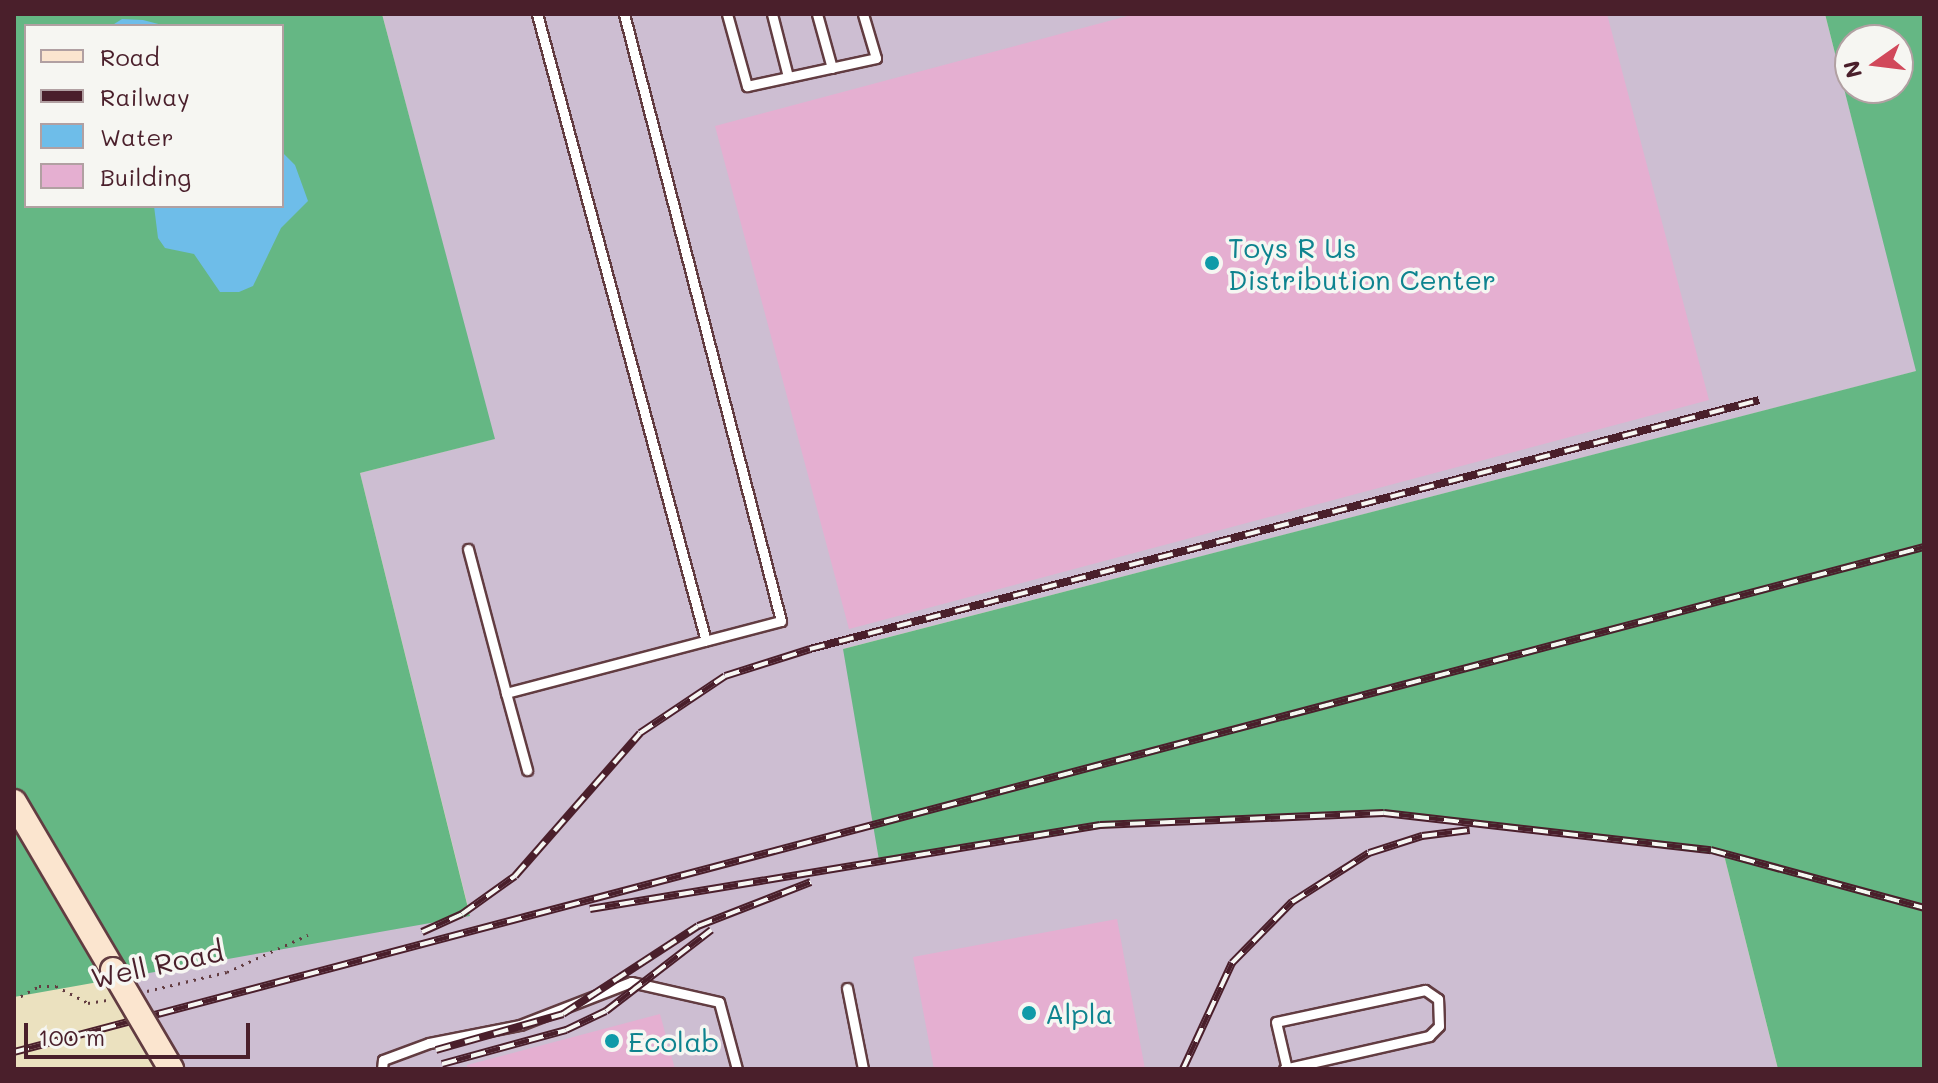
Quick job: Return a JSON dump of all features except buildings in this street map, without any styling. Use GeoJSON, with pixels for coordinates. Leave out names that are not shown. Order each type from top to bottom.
{"type":"FeatureCollection","features":[{"type":"Feature","properties":{"kind":"main road"},"geometry":{"type":"LineString","coordinates":[[14,802],[171,1069]]}},
{"type":"Feature","properties":{"kind":"lane"},"geometry":{"type":"LineString","coordinates":[[537,14],[706,641]]}},
{"type":"Feature","properties":{"kind":"lane"},"geometry":{"type":"LineString","coordinates":[[506,693],[781,621],[624,14]]}},
{"type":"Feature","properties":{"kind":"lane"},"geometry":{"type":"LineString","coordinates":[[727,14],[747,86],[876,58],[863,14]]}},
{"type":"Feature","properties":{"kind":"lane"},"geometry":{"type":"LineString","coordinates":[[772,14],[788,77]]}},
{"type":"Feature","properties":{"kind":"lane"},"geometry":{"type":"LineString","coordinates":[[817,14],[832,68]]}},
{"type":"Feature","properties":{"kind":"lane"},"geometry":{"type":"LineString","coordinates":[[468,549],[527,770]]}},
{"type":"Feature","properties":{"kind":"lane"},"geometry":{"type":"LineString","coordinates":[[382,1069],[383,1060],[429,1043],[520,1025],[631,982],[719,1002],[737,1069]]}},
{"type":"Feature","properties":{"kind":"lane"},"geometry":{"type":"LineString","coordinates":[[847,988],[863,1069]]}},
{"type":"Feature","properties":{"kind":"lane"},"geometry":{"type":"LineString","coordinates":[[1425,990],[1438,999],[1439,1026],[1429,1036],[1285,1067],[1276,1022],[1425,990]]}},
{"type":"Feature","properties":{"kind":"path","name":"Well Road"},"geometry":{"type":"LineString","coordinates":[[141,992],[227,972],[308,935]]}},
{"type":"Feature","properties":{"kind":"path","name":"Well Road"},"geometry":{"type":"LineString","coordinates":[[14,1000],[39,986],[56,986],[88,1003],[117,998]]}},
{"type":"Feature","properties":{"kind":"shaded area"},"geometry":{"type":"Polygon","coordinates":[[[382,14],[1825,14],[1834,49],[1834,104],[1848,104],[1917,371],[843,649],[1155,821],[1375,811],[1724,855],[1778,1069],[164,1069],[111,978],[470,915],[360,473],[494,439],[382,14]]]}},
{"type":"Feature","properties":{"kind":"green space"},"geometry":{"type":"Polygon","coordinates":[[[14,14],[382,14],[495,439],[360,473],[470,916],[14,997],[14,14]]]}},
{"type":"Feature","properties":{"kind":"green space"},"geometry":{"type":"Polygon","coordinates":[[[1825,14],[1924,14],[1924,1069],[1778,1069],[1724,855],[1375,811],[1155,821],[879,860],[843,649],[1916,371],[1848,104],[1914,104],[1914,24],[1834,24],[1834,49],[1825,14]]]}},
{"type":"Feature","properties":{"kind":"water"},"geometry":{"type":"Polygon","coordinates":[[[122,19],[158,24],[114,24],[122,19]]]}},
{"type":"Feature","properties":{"kind":"water"},"geometry":{"type":"Polygon","coordinates":[[[284,154],[295,165],[308,201],[281,228],[253,286],[239,292],[220,292],[194,254],[165,248],[158,238],[154,208],[284,208],[284,154]]]}},
{"type":"Feature","properties":{"kind":"railway"},"geometry":{"type":"LineString","coordinates":[[422,932],[462,914],[515,876],[640,733],[725,676],[810,649],[1759,400]]}},
{"type":"Feature","properties":{"kind":"railway"},"geometry":{"type":"LineString","coordinates":[[14,1052],[1924,547]]}},
{"type":"Feature","properties":{"kind":"railway"},"geometry":{"type":"LineString","coordinates":[[590,909],[1100,825],[1384,813],[1711,850],[1924,908]]}},
{"type":"Feature","properties":{"kind":"railway"},"geometry":{"type":"LineString","coordinates":[[1183,1069],[1232,963],[1292,902],[1369,853],[1422,836],[1470,830]]}},
{"type":"Feature","properties":{"kind":"railway"},"geometry":{"type":"LineString","coordinates":[[436,1050],[563,1014],[698,926],[811,882]]}},
{"type":"Feature","properties":{"kind":"railway"},"geometry":{"type":"LineString","coordinates":[[442,1064],[566,1030],[606,1011],[711,930]]}},
{"type":"Feature","properties":{"kind":"place","name":"Toys R Us Distribution Center"},"geometry":{"type":"Point","coordinates":[1212,263]}},
{"type":"Feature","properties":{"kind":"place","name":"Alpla"},"geometry":{"type":"Point","coordinates":[1029,1013]}},
{"type":"Feature","properties":{"kind":"place","name":"Ecolab"},"geometry":{"type":"Point","coordinates":[612,1041]}}]}
